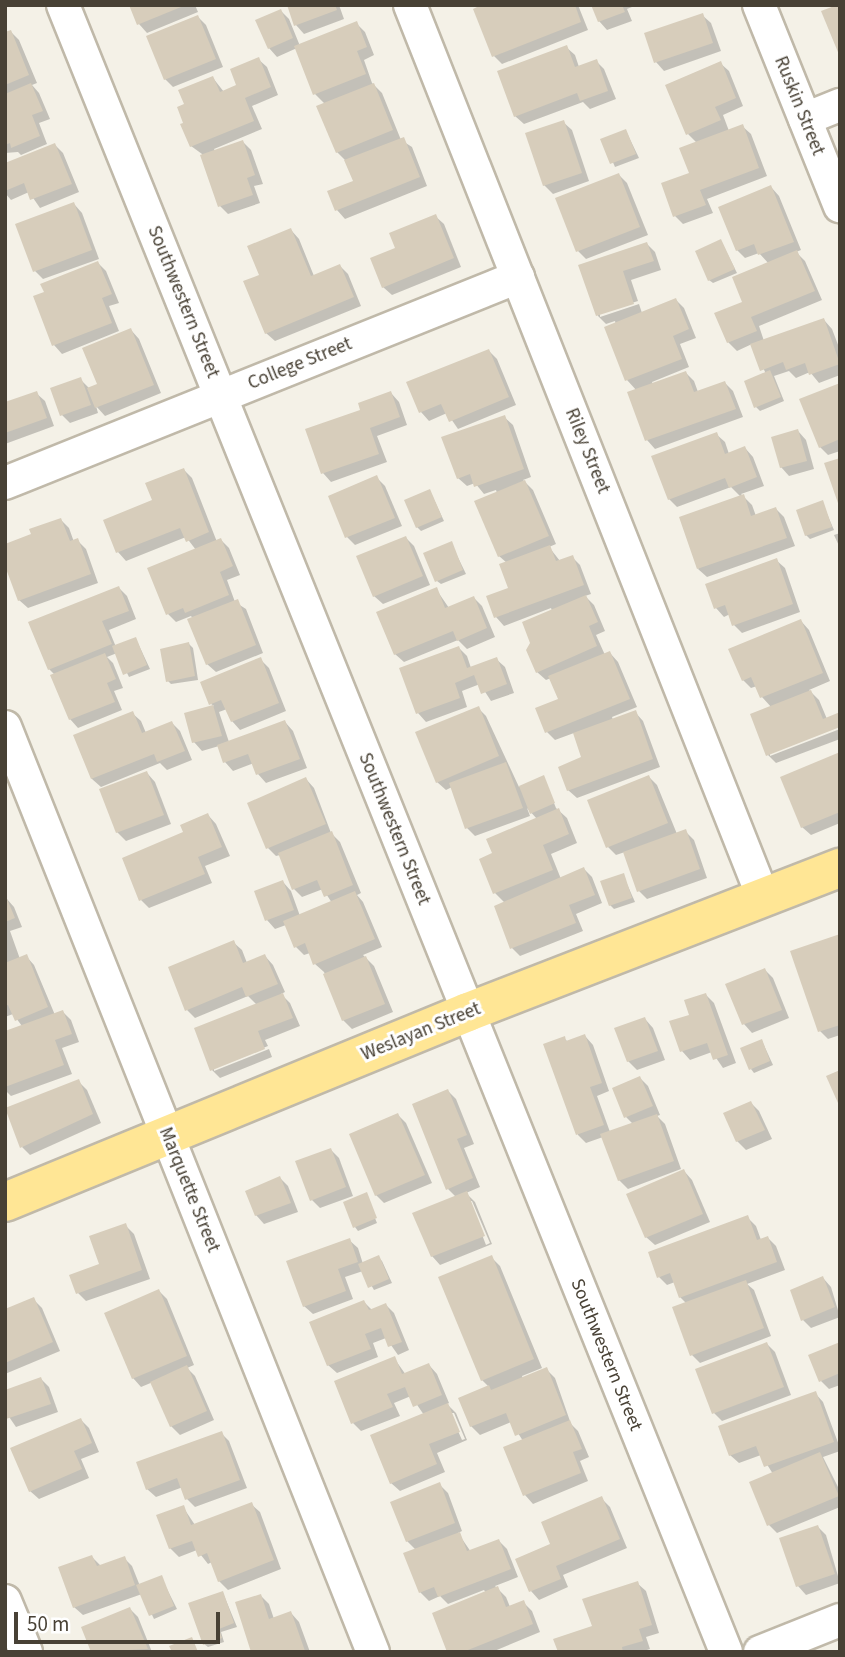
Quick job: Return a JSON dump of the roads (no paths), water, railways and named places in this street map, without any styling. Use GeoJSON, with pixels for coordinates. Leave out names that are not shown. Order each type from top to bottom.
{"type":"FeatureCollection","features":[{"type":"Feature","properties":{"kind":"main road","name":"Weslayan Street"},"geometry":{"type":"LineString","coordinates":[[5,1202],[468,1012],[840,869]]}},
{"type":"Feature","properties":{"kind":"street","name":"Southwestern Street"},"geometry":{"type":"LineString","coordinates":[[63,5],[726,1652]]}},
{"type":"Feature","properties":{"kind":"street","name":"Riley Street"},"geometry":{"type":"LineString","coordinates":[[410,5],[763,897]]}},
{"type":"Feature","properties":{"kind":"street","name":"Ruskin Street"},"geometry":{"type":"LineString","coordinates":[[759,5],[840,206]]}},
{"type":"Feature","properties":{"kind":"street"},"geometry":{"type":"LineString","coordinates":[[805,119],[840,105]]}},
{"type":"Feature","properties":{"kind":"street","name":"College Street"},"geometry":{"type":"LineString","coordinates":[[5,483],[518,278]]}},
{"type":"Feature","properties":{"kind":"street","name":"Marquette Street"},"geometry":{"type":"LineString","coordinates":[[5,727],[373,1652]]}},
{"type":"Feature","properties":{"kind":"street"},"geometry":{"type":"LineString","coordinates":[[5,1601],[26,1652]]}},
{"type":"Feature","properties":{"kind":"street"},"geometry":{"type":"LineString","coordinates":[[769,1650],[840,1620]]}}]}
